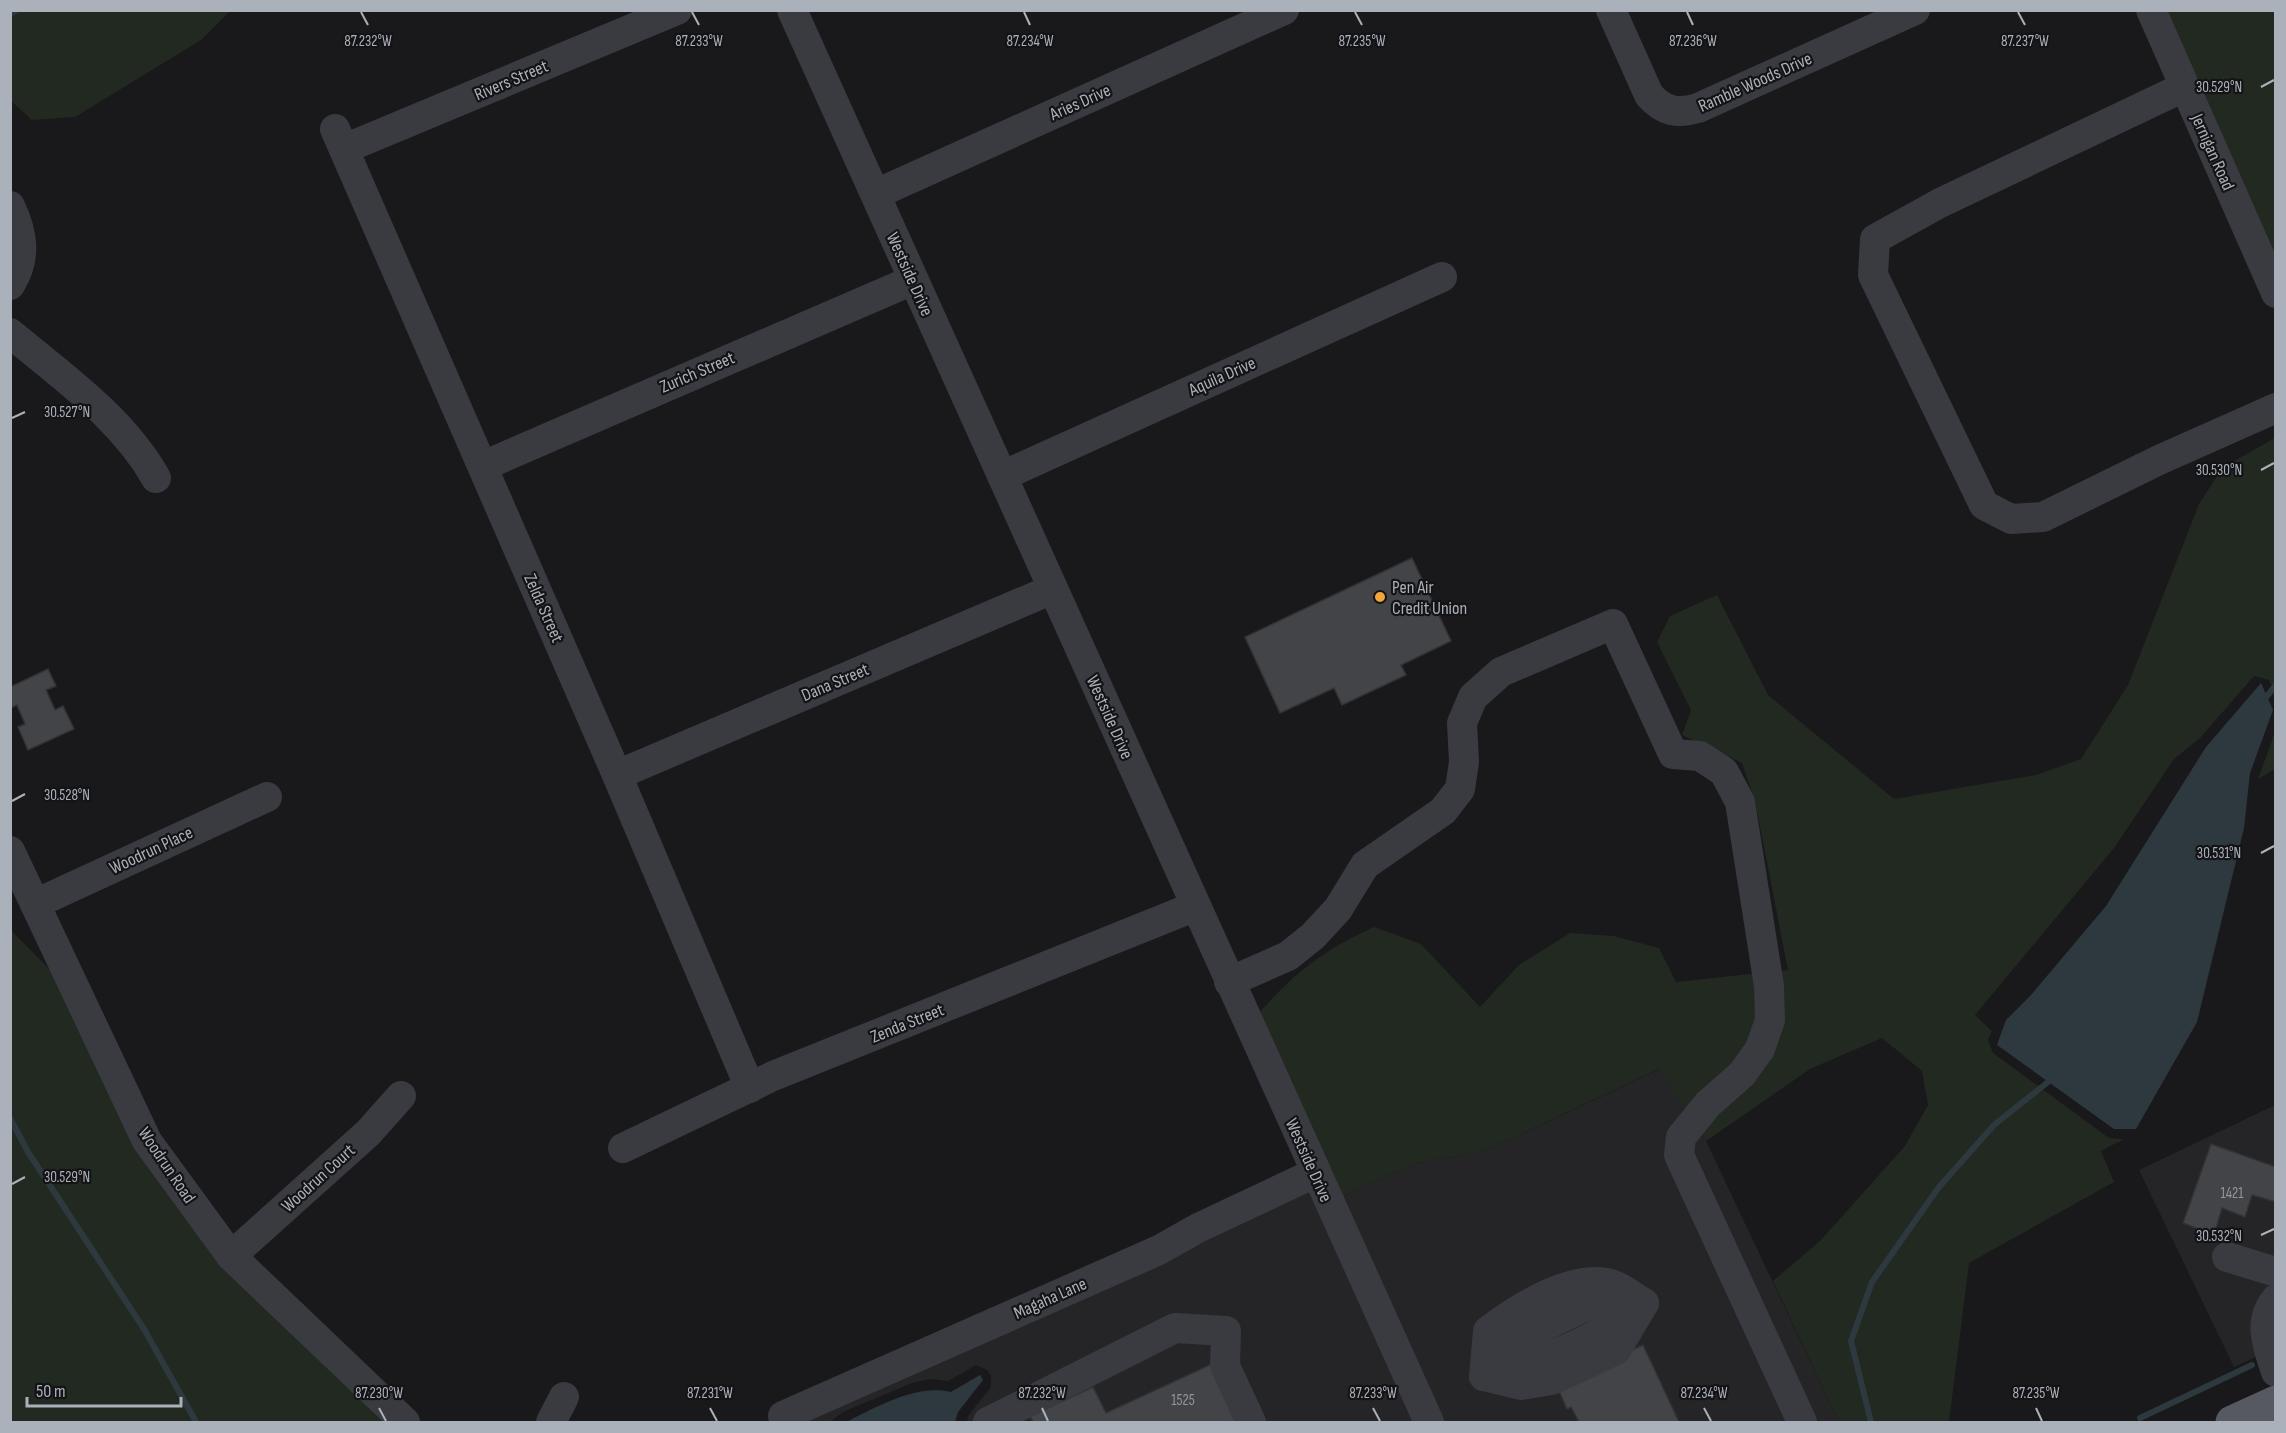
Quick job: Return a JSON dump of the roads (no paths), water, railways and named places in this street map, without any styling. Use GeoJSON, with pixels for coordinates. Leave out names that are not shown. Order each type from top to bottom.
{"type":"FeatureCollection","features":[{"type":"Feature","properties":{"kind":"main road"},"geometry":{"type":"LineString","coordinates":[[2232,1422],[2276,1402]]}},
{"type":"Feature","properties":{"kind":"street","name":"Rivers Street"},"geometry":{"type":"LineString","coordinates":[[340,139],[677,10]]}},
{"type":"Feature","properties":{"kind":"street","name":"Westside Drive"},"geometry":{"type":"LineString","coordinates":[[792,10],[1429,1422]]}},
{"type":"Feature","properties":{"kind":"street","name":"Aries Drive"},"geometry":{"type":"LineString","coordinates":[[876,194],[1284,10]]}},
{"type":"Feature","properties":{"kind":"street","name":"Ramble Woods Drive"},"geometry":{"type":"LineString","coordinates":[[1611,10],[1649,95],[1657,105],[1670,111],[1683,113],[1915,10]]}},
{"type":"Feature","properties":{"kind":"street","name":"Jernigan Road"},"geometry":{"type":"LineString","coordinates":[[2151,10],[2276,293]]}},
{"type":"Feature","properties":{"kind":"street"},"geometry":{"type":"LineString","coordinates":[[2184,87],[1940,203],[1875,239],[1873,275],[1984,505],[2011,519],[2043,517],[2159,460],[2276,408]]}},
{"type":"Feature","properties":{"kind":"street","name":"Zelda Street"},"geometry":{"type":"LineString","coordinates":[[340,139],[617,775],[750,1088]]}},
{"type":"Feature","properties":{"kind":"street"},"geometry":{"type":"LineString","coordinates":[[10,206],[21,228],[23,247],[20,262],[10,285]]}},
{"type":"Feature","properties":{"kind":"street","name":"Aquila Drive"},"geometry":{"type":"LineString","coordinates":[[1002,476],[1442,277]]}},
{"type":"Feature","properties":{"kind":"street","name":"Zurich Street"},"geometry":{"type":"LineString","coordinates":[[483,466],[913,280]]}},
{"type":"Feature","properties":{"kind":"street"},"geometry":{"type":"LineString","coordinates":[[10,333],[110,418],[139,449],[156,478]]}},
{"type":"Feature","properties":{"kind":"street","name":"Dana Street"},"geometry":{"type":"LineString","coordinates":[[617,775],[1053,589]]}},
{"type":"Feature","properties":{"kind":"street"},"geometry":{"type":"LineString","coordinates":[[1229,982],[1288,956],[1313,936],[1338,909],[1365,865],[1443,811],[1460,789],[1464,762],[1462,723],[1473,697],[1501,672],[1613,624],[1673,754],[1700,756],[1724,772],[1740,802],[1769,986],[1770,1020],[1760,1049],[1742,1074],[1708,1104],[1681,1137],[1679,1155],[1802,1422]]}},
{"type":"Feature","properties":{"kind":"street","name":"Woodrun Place"},"geometry":{"type":"LineString","coordinates":[[35,904],[267,797]]}},
{"type":"Feature","properties":{"kind":"street","name":"Woodrun Road"},"geometry":{"type":"LineString","coordinates":[[10,851],[147,1141],[231,1256],[405,1422]]}},
{"type":"Feature","properties":{"kind":"street","name":"Zenda Street"},"geometry":{"type":"LineString","coordinates":[[623,1148],[773,1076],[1196,906]]}},
{"type":"Feature","properties":{"kind":"street","name":"Woodrun Court"},"geometry":{"type":"LineString","coordinates":[[231,1256],[368,1133],[401,1096]]}},
{"type":"Feature","properties":{"kind":"street","name":"Magaha Lane"},"geometry":{"type":"LineString","coordinates":[[783,1416],[1159,1250],[1198,1228],[1315,1173]]}},
{"type":"Feature","properties":{"kind":"street"},"geometry":{"type":"LineString","coordinates":[[2227,1257],[2276,1272]]}},
{"type":"Feature","properties":{"kind":"street"},"geometry":{"type":"LineString","coordinates":[[2276,1299],[2271,1305],[2263,1330],[2276,1372]]}},
{"type":"Feature","properties":{"kind":"street"},"geometry":{"type":"LineString","coordinates":[[1644,1303],[1616,1350],[1580,1367],[1551,1380],[1521,1385],[1484,1376],[1532,1342],[1588,1316],[1644,1303]]}},
{"type":"Feature","properties":{"kind":"street"},"geometry":{"type":"LineString","coordinates":[[988,1422],[1175,1328],[1226,1330],[1225,1366],[1251,1422]]}},
{"type":"Feature","properties":{"kind":"waterway"},"geometry":{"type":"LineString","coordinates":[[10,14],[17,10]]}},
{"type":"Feature","properties":{"kind":"waterway"},"geometry":{"type":"LineString","coordinates":[[2267,696],[2276,685]]}},
{"type":"Feature","properties":{"kind":"waterway"},"geometry":{"type":"LineString","coordinates":[[1871,1422],[1851,1341],[1872,1282],[1939,1187],[1994,1125],[2048,1082]]}},
{"type":"Feature","properties":{"kind":"waterway"},"geometry":{"type":"LineString","coordinates":[[10,1118],[28,1152],[144,1329],[196,1422]]}},
{"type":"Feature","properties":{"kind":"waterway"},"geometry":{"type":"LineString","coordinates":[[2140,1418],[2252,1365]]}},
{"type":"Feature","properties":{"kind":"place","name":"Pen Air Credit Union"},"geometry":{"type":"Point","coordinates":[1380,597]}}]}
